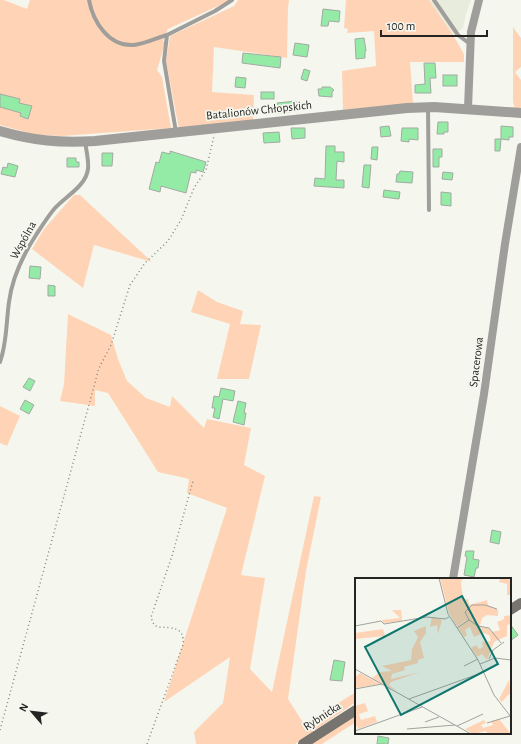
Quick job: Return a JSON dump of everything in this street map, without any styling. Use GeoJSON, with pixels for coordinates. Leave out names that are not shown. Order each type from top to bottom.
{"type":"FeatureCollection","features":[{"type":"Feature","properties":{"kind":"main road"},"geometry":{"type":"LineString","coordinates":[[511,609],[521,603]]}},
{"type":"Feature","properties":{"kind":"main road","name":"Rybnicka"},"geometry":{"type":"LineString","coordinates":[[303,744],[355,711]]}},
{"type":"Feature","properties":{"kind":"street"},"geometry":{"type":"LineString","coordinates":[[468,108],[470,44],[474,16],[479,0]]}},
{"type":"Feature","properties":{"kind":"street","name":"Batalionów Chłopskich"},"geometry":{"type":"LineString","coordinates":[[0,131],[51,142],[66,143],[374,111],[428,107],[468,108],[521,113]]}},
{"type":"Feature","properties":{"kind":"street","name":"Spacerowa"},"geometry":{"type":"LineString","coordinates":[[453,578],[484,394],[504,251],[521,147]]}},
{"type":"Feature","properties":{"kind":"lane"},"geometry":{"type":"LineString","coordinates":[[90,0],[92,12],[97,22],[108,36],[121,44],[135,45],[167,35],[215,11],[232,0]]}},
{"type":"Feature","properties":{"kind":"lane"},"geometry":{"type":"LineString","coordinates":[[434,0],[458,34],[470,44]]}},
{"type":"Feature","properties":{"kind":"lane"},"geometry":{"type":"LineString","coordinates":[[167,35],[164,61],[176,132]]}},
{"type":"Feature","properties":{"kind":"lane"},"geometry":{"type":"LineString","coordinates":[[428,107],[429,210]]}},
{"type":"Feature","properties":{"kind":"lane","name":"Wspólna"},"geometry":{"type":"LineString","coordinates":[[0,362],[6,340],[9,302],[16,276],[25,255],[48,217],[86,177],[88,168],[85,141]]}},
{"type":"Feature","properties":{"kind":"path"},"geometry":{"type":"LineString","coordinates":[[0,730],[99,368],[111,345],[130,285],[145,263],[168,240],[178,225],[194,188],[206,170],[214,142],[215,128]]}},
{"type":"Feature","properties":{"kind":"path"},"geometry":{"type":"LineString","coordinates":[[147,744],[183,645],[184,637],[181,632],[176,629],[158,627],[153,623],[151,617],[172,556],[193,481]]}},
{"type":"Feature","properties":{"kind":"shaded area"},"geometry":{"type":"Polygon","coordinates":[[[0,0],[4,0],[27,9],[30,0],[231,0],[168,29],[163,41],[166,40],[157,70],[162,77],[171,128],[62,136],[36,135],[0,125],[0,0]]]}},
{"type":"Feature","properties":{"kind":"shaded area"},"geometry":{"type":"Polygon","coordinates":[[[238,0],[289,0],[287,58],[214,47],[212,92],[254,95],[253,120],[179,129],[166,61],[170,36],[234,6],[238,0]]]}},
{"type":"Feature","properties":{"kind":"shaded area"},"geometry":{"type":"Polygon","coordinates":[[[346,0],[429,0],[464,54],[464,62],[410,62],[413,103],[343,110],[342,71],[376,66],[374,31],[347,33],[348,29],[344,28],[346,0]]]}},
{"type":"Feature","properties":{"kind":"shaded area"},"geometry":{"type":"Polygon","coordinates":[[[429,0],[471,0],[463,28],[453,35],[429,0]]]}},
{"type":"Feature","properties":{"kind":"shaded area"},"geometry":{"type":"Polygon","coordinates":[[[513,27],[521,38],[521,67],[515,72],[521,80],[521,110],[515,109],[513,102],[513,27]]]}},
{"type":"Feature","properties":{"kind":"shaded area"},"geometry":{"type":"Polygon","coordinates":[[[74,195],[80,195],[152,262],[94,245],[83,288],[32,249],[44,229],[74,195]]]}},
{"type":"Feature","properties":{"kind":"shaded area"},"geometry":{"type":"Polygon","coordinates":[[[198,290],[217,302],[243,311],[240,324],[261,325],[249,379],[217,379],[230,324],[191,312],[198,290]]]}},
{"type":"Feature","properties":{"kind":"shaded area"},"geometry":{"type":"Polygon","coordinates":[[[68,314],[111,335],[118,359],[127,381],[146,398],[170,407],[172,396],[204,428],[207,419],[251,428],[244,465],[265,476],[241,575],[265,578],[250,669],[272,692],[314,496],[321,497],[306,571],[288,699],[304,724],[355,693],[355,703],[295,744],[196,744],[194,732],[223,703],[230,657],[164,702],[227,508],[187,493],[189,479],[158,472],[108,393],[95,390],[95,406],[60,401],[64,384],[68,314]]]}},
{"type":"Feature","properties":{"kind":"shaded area"},"geometry":{"type":"Polygon","coordinates":[[[0,406],[20,416],[7,446],[0,443],[0,406]]]}},
{"type":"Feature","properties":{"kind":"shaded area"},"geometry":{"type":"Polygon","coordinates":[[[355,715],[355,723],[322,744],[311,744],[355,715]]]}},
{"type":"Feature","properties":{"kind":"building"},"geometry":{"type":"Polygon","coordinates":[[[323,9],[340,11],[339,22],[329,21],[328,26],[321,26],[323,9]]]}},
{"type":"Feature","properties":{"kind":"building"},"geometry":{"type":"Polygon","coordinates":[[[364,38],[366,51],[365,58],[356,59],[355,39],[364,38]]]}},
{"type":"Feature","properties":{"kind":"building"},"geometry":{"type":"Polygon","coordinates":[[[295,43],[309,45],[307,57],[293,55],[295,43]]]}},
{"type":"Feature","properties":{"kind":"building"},"geometry":{"type":"Polygon","coordinates":[[[243,53],[281,57],[280,68],[242,63],[243,53]]]}},
{"type":"Feature","properties":{"kind":"building"},"geometry":{"type":"Polygon","coordinates":[[[424,63],[435,63],[436,78],[430,78],[431,93],[415,93],[415,85],[425,84],[424,63]]]}},
{"type":"Feature","properties":{"kind":"building"},"geometry":{"type":"Polygon","coordinates":[[[304,69],[310,71],[307,81],[301,79],[304,69]]]}},
{"type":"Feature","properties":{"kind":"building"},"geometry":{"type":"Polygon","coordinates":[[[443,75],[457,75],[457,86],[443,86],[443,75]]]}},
{"type":"Feature","properties":{"kind":"building"},"geometry":{"type":"Polygon","coordinates":[[[236,77],[246,78],[245,88],[235,87],[236,77]]]}},
{"type":"Feature","properties":{"kind":"building"},"geometry":{"type":"Polygon","coordinates":[[[322,87],[330,87],[334,90],[332,92],[332,97],[319,96],[318,89],[322,89],[322,87]]]}},
{"type":"Feature","properties":{"kind":"building"},"geometry":{"type":"Polygon","coordinates":[[[261,92],[274,92],[274,99],[261,99],[261,92]]]}},
{"type":"Feature","properties":{"kind":"building"},"geometry":{"type":"Polygon","coordinates":[[[0,94],[20,99],[19,103],[32,106],[28,119],[20,116],[21,113],[0,107],[0,94]]]}},
{"type":"Feature","properties":{"kind":"building"},"geometry":{"type":"Polygon","coordinates":[[[296,101],[296,111],[278,113],[277,103],[296,101]]]}},
{"type":"Feature","properties":{"kind":"building"},"geometry":{"type":"Polygon","coordinates":[[[438,122],[448,122],[448,132],[444,132],[444,134],[437,134],[438,122]]]}},
{"type":"Feature","properties":{"kind":"building"},"geometry":{"type":"Polygon","coordinates":[[[389,126],[391,136],[381,137],[380,127],[389,126]]]}},
{"type":"Feature","properties":{"kind":"building"},"geometry":{"type":"Polygon","coordinates":[[[501,126],[513,127],[513,137],[509,137],[509,140],[501,139],[501,126]]]}},
{"type":"Feature","properties":{"kind":"building"},"geometry":{"type":"Polygon","coordinates":[[[291,128],[305,128],[305,138],[292,139],[291,128]]]}},
{"type":"Feature","properties":{"kind":"building"},"geometry":{"type":"Polygon","coordinates":[[[402,128],[418,128],[418,140],[409,139],[409,142],[401,141],[402,128]]]}},
{"type":"Feature","properties":{"kind":"building"},"geometry":{"type":"Polygon","coordinates":[[[279,132],[280,142],[264,143],[263,133],[279,132]]]}},
{"type":"Feature","properties":{"kind":"building"},"geometry":{"type":"Polygon","coordinates":[[[495,139],[501,139],[500,151],[495,151],[495,139]]]}},
{"type":"Feature","properties":{"kind":"building"},"geometry":{"type":"Polygon","coordinates":[[[326,146],[335,146],[335,152],[344,152],[344,162],[337,161],[336,180],[344,180],[344,188],[314,186],[315,178],[325,179],[326,146]]]}},
{"type":"Feature","properties":{"kind":"building"},"geometry":{"type":"Polygon","coordinates":[[[372,147],[378,147],[377,160],[371,159],[372,147]]]}},
{"type":"Feature","properties":{"kind":"building"},"geometry":{"type":"Polygon","coordinates":[[[433,149],[442,149],[442,157],[439,157],[439,167],[433,167],[433,149]]]}},
{"type":"Feature","properties":{"kind":"building"},"geometry":{"type":"Polygon","coordinates":[[[170,151],[206,162],[203,172],[196,170],[196,173],[191,172],[186,193],[161,186],[160,192],[149,189],[156,162],[159,163],[162,152],[170,154],[170,151]]]}},
{"type":"Feature","properties":{"kind":"building"},"geometry":{"type":"Polygon","coordinates":[[[102,153],[113,153],[112,166],[102,166],[102,153]]]}},
{"type":"Feature","properties":{"kind":"building"},"geometry":{"type":"Polygon","coordinates":[[[67,158],[76,158],[76,162],[79,162],[79,167],[67,167],[67,158]]]}},
{"type":"Feature","properties":{"kind":"building"},"geometry":{"type":"Polygon","coordinates":[[[8,163],[18,166],[15,177],[1,174],[3,167],[7,168],[8,163]]]}},
{"type":"Feature","properties":{"kind":"building"},"geometry":{"type":"Polygon","coordinates":[[[364,165],[371,165],[369,188],[362,187],[364,165]]]}},
{"type":"Feature","properties":{"kind":"building"},"geometry":{"type":"Polygon","coordinates":[[[400,171],[413,172],[412,183],[396,182],[397,174],[399,174],[400,171]]]}},
{"type":"Feature","properties":{"kind":"building"},"geometry":{"type":"Polygon","coordinates":[[[443,172],[453,173],[452,180],[442,179],[443,172]]]}},
{"type":"Feature","properties":{"kind":"building"},"geometry":{"type":"Polygon","coordinates":[[[384,190],[400,192],[399,199],[383,197],[384,190]]]}},
{"type":"Feature","properties":{"kind":"building"},"geometry":{"type":"Polygon","coordinates":[[[441,192],[451,193],[451,206],[441,205],[441,192]]]}},
{"type":"Feature","properties":{"kind":"building"},"geometry":{"type":"Polygon","coordinates":[[[30,266],[41,267],[40,279],[29,278],[30,266]]]}},
{"type":"Feature","properties":{"kind":"building"},"geometry":{"type":"Polygon","coordinates":[[[48,285],[55,286],[55,296],[48,296],[48,285]]]}},
{"type":"Feature","properties":{"kind":"building"},"geometry":{"type":"Polygon","coordinates":[[[29,378],[35,381],[30,391],[23,387],[29,378]]]}},
{"type":"Feature","properties":{"kind":"building"},"geometry":{"type":"Polygon","coordinates":[[[221,388],[235,391],[233,401],[223,399],[219,419],[213,417],[215,408],[212,408],[214,396],[219,397],[221,388]]]}},
{"type":"Feature","properties":{"kind":"building"},"geometry":{"type":"Polygon","coordinates":[[[25,400],[34,405],[29,414],[20,409],[25,400]]]}},
{"type":"Feature","properties":{"kind":"building"},"geometry":{"type":"Polygon","coordinates":[[[238,401],[246,403],[244,425],[233,422],[238,401]]]}},
{"type":"Feature","properties":{"kind":"building"},"geometry":{"type":"Polygon","coordinates":[[[492,530],[501,532],[499,544],[490,542],[492,530]]]}},
{"type":"Feature","properties":{"kind":"building"},"geometry":{"type":"Polygon","coordinates":[[[466,551],[474,551],[473,559],[479,560],[478,568],[476,568],[474,577],[464,575],[467,557],[465,556],[466,551]]]}},
{"type":"Feature","properties":{"kind":"building"},"geometry":{"type":"Polygon","coordinates":[[[511,625],[518,635],[511,640],[511,625]]]}},
{"type":"Feature","properties":{"kind":"building"},"geometry":{"type":"Polygon","coordinates":[[[334,660],[345,662],[342,681],[330,680],[334,660]]]}},
{"type":"Feature","properties":{"kind":"building"},"geometry":{"type":"Polygon","coordinates":[[[378,736],[389,738],[388,744],[377,744],[378,736]]]}}]}
